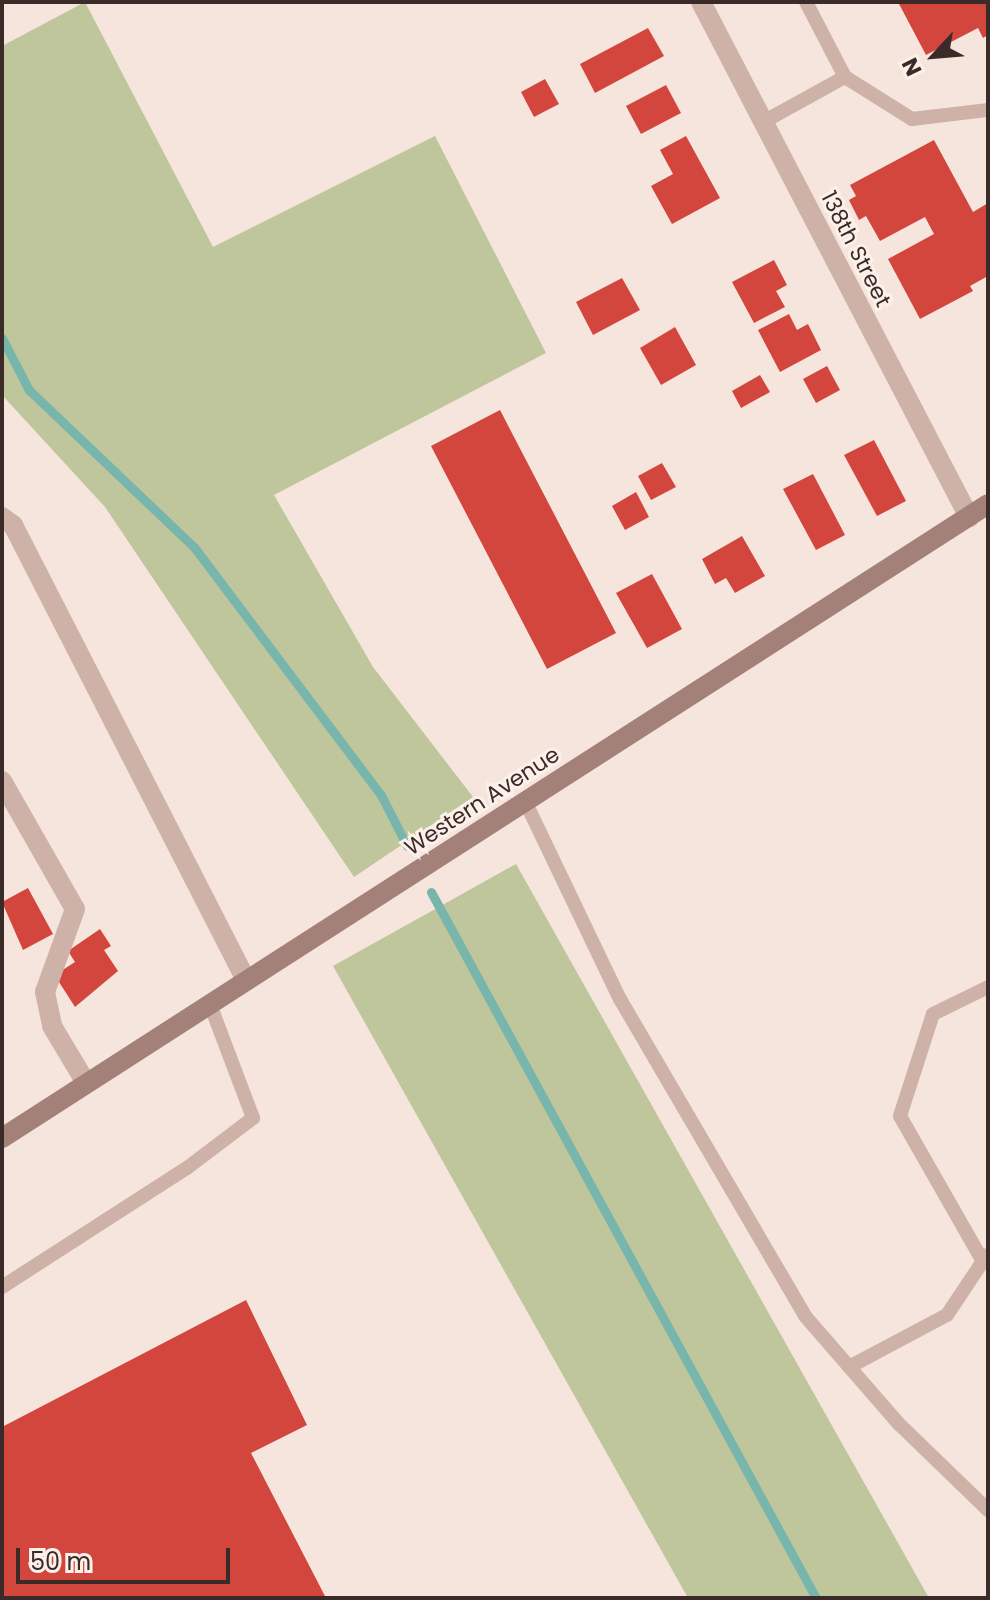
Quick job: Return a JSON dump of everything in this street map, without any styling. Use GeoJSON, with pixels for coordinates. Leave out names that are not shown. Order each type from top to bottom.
{"type":"FeatureCollection","features":[{"type":"Feature","properties":{"kind":"main road","name":"Western Avenue"},"geometry":{"type":"LineString","coordinates":[[2,1138],[988,504]]}},
{"type":"Feature","properties":{"kind":"street","name":"138th Street"},"geometry":{"type":"LineString","coordinates":[[701,2],[969,517]]}},
{"type":"Feature","properties":{"kind":"street"},"geometry":{"type":"LineString","coordinates":[[2,517],[13,525],[44,582],[246,980]]}},
{"type":"Feature","properties":{"kind":"street"},"geometry":{"type":"LineString","coordinates":[[2,781],[75,909],[45,992],[52,1026],[86,1083]]}},
{"type":"Feature","properties":{"kind":"lane"},"geometry":{"type":"LineString","coordinates":[[806,2],[845,77],[912,119],[988,110]]}},
{"type":"Feature","properties":{"kind":"lane"},"geometry":{"type":"LineString","coordinates":[[763,122],[845,77]]}},
{"type":"Feature","properties":{"kind":"lane"},"geometry":{"type":"LineString","coordinates":[[525,801],[620,999],[805,1316],[849,1367],[988,1510]]}},
{"type":"Feature","properties":{"kind":"lane"},"geometry":{"type":"LineString","coordinates":[[849,1367],[947,1315],[985,1256],[900,1116],[933,1014],[988,987]]}},
{"type":"Feature","properties":{"kind":"lane"},"geometry":{"type":"LineString","coordinates":[[2,1287],[187,1168],[253,1118],[210,1004]]}},
{"type":"Feature","properties":{"kind":"green space"},"geometry":{"type":"Polygon","coordinates":[[[85,2],[213,247],[435,136],[546,353],[274,495],[373,667],[473,797],[354,877],[105,507],[2,395],[2,46],[85,2]]]}},
{"type":"Feature","properties":{"kind":"green space"},"geometry":{"type":"Polygon","coordinates":[[[516,864],[929,1598],[688,1598],[333,966],[516,864]]]}},
{"type":"Feature","properties":{"kind":"building"},"geometry":{"type":"Polygon","coordinates":[[[898,2],[988,2],[988,35],[983,38],[978,28],[926,55],[898,2]]]}},
{"type":"Feature","properties":{"kind":"building"},"geometry":{"type":"Polygon","coordinates":[[[648,28],[664,56],[595,93],[580,64],[648,28]]]}},
{"type":"Feature","properties":{"kind":"building"},"geometry":{"type":"Polygon","coordinates":[[[545,79],[559,104],[534,117],[521,92],[545,79]]]}},
{"type":"Feature","properties":{"kind":"building"},"geometry":{"type":"Polygon","coordinates":[[[666,85],[681,113],[641,134],[626,106],[666,85]]]}},
{"type":"Feature","properties":{"kind":"building"},"geometry":{"type":"Polygon","coordinates":[[[686,136],[720,198],[672,224],[651,186],[673,174],[660,150],[686,136]]]}},
{"type":"Feature","properties":{"kind":"building"},"geometry":{"type":"Polygon","coordinates":[[[934,140],[973,212],[988,203],[988,276],[970,286],[973,291],[920,319],[888,259],[934,234],[925,217],[880,241],[866,216],[859,220],[849,200],[856,196],[850,185],[934,140]]]}},
{"type":"Feature","properties":{"kind":"building"},"geometry":{"type":"Polygon","coordinates":[[[774,260],[787,285],[776,291],[785,307],[754,323],[732,282],[774,260]]]}},
{"type":"Feature","properties":{"kind":"building"},"geometry":{"type":"Polygon","coordinates":[[[622,278],[640,310],[593,335],[576,302],[622,278]]]}},
{"type":"Feature","properties":{"kind":"building"},"geometry":{"type":"Polygon","coordinates":[[[789,314],[797,330],[808,324],[821,350],[780,372],[758,330],[789,314]]]}},
{"type":"Feature","properties":{"kind":"building"},"geometry":{"type":"Polygon","coordinates":[[[675,327],[696,365],[661,385],[640,348],[675,327]]]}},
{"type":"Feature","properties":{"kind":"building"},"geometry":{"type":"Polygon","coordinates":[[[827,366],[840,390],[816,403],[803,379],[827,366]]]}},
{"type":"Feature","properties":{"kind":"building"},"geometry":{"type":"Polygon","coordinates":[[[760,375],[770,392],[741,408],[732,391],[760,375]]]}},
{"type":"Feature","properties":{"kind":"building"},"geometry":{"type":"Polygon","coordinates":[[[500,410],[616,633],[547,669],[431,446],[500,410]]]}},
{"type":"Feature","properties":{"kind":"building"},"geometry":{"type":"Polygon","coordinates":[[[874,440],[906,501],[877,516],[844,455],[874,440]]]}},
{"type":"Feature","properties":{"kind":"building"},"geometry":{"type":"Polygon","coordinates":[[[662,463],[676,487],[651,500],[638,476],[662,463]]]}},
{"type":"Feature","properties":{"kind":"building"},"geometry":{"type":"Polygon","coordinates":[[[813,474],[845,535],[816,550],[783,489],[813,474]]]}},
{"type":"Feature","properties":{"kind":"building"},"geometry":{"type":"Polygon","coordinates":[[[636,492],[649,517],[625,530],[612,506],[636,492]]]}},
{"type":"Feature","properties":{"kind":"building"},"geometry":{"type":"Polygon","coordinates":[[[742,536],[765,576],[735,593],[726,578],[715,584],[702,559],[742,536]]]}},
{"type":"Feature","properties":{"kind":"building"},"geometry":{"type":"Polygon","coordinates":[[[652,574],[682,629],[647,648],[616,593],[652,574]]]}},
{"type":"Feature","properties":{"kind":"building"},"geometry":{"type":"Polygon","coordinates":[[[28,888],[53,934],[23,950],[2,902],[28,888]]]}},
{"type":"Feature","properties":{"kind":"building"},"geometry":{"type":"Polygon","coordinates":[[[100,929],[111,946],[104,950],[118,971],[75,1007],[59,982],[61,971],[75,962],[68,951],[100,929]]]}},
{"type":"Feature","properties":{"kind":"building"},"geometry":{"type":"Polygon","coordinates":[[[246,1300],[307,1425],[251,1453],[326,1598],[2,1598],[2,1427],[246,1300]]]}},
{"type":"Feature","properties":{"kind":"waterway"},"geometry":{"type":"LineString","coordinates":[[2,338],[29,390],[194,547],[381,795],[407,846]]}},
{"type":"Feature","properties":{"kind":"waterway"},"geometry":{"type":"LineString","coordinates":[[431,892],[816,1598]]}}]}
